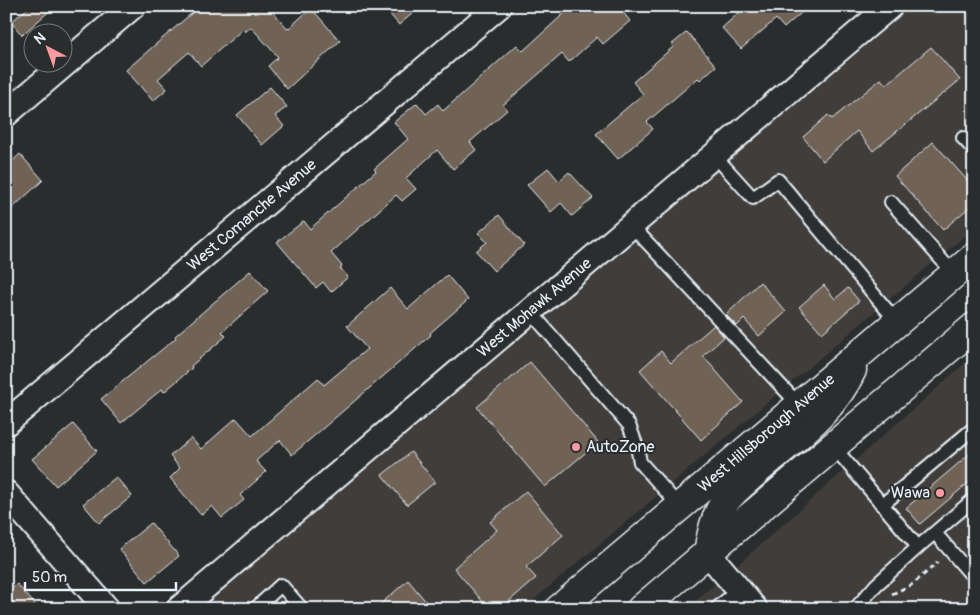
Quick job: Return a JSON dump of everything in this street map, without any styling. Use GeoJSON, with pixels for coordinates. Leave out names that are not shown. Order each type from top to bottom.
{"type":"FeatureCollection","features":[{"type":"Feature","properties":{"kind":"main road","name":"West Hillsborough Avenue"},"geometry":{"type":"LineString","coordinates":[[559,609],[964,265]]}},
{"type":"Feature","properties":{"kind":"main road"},"geometry":{"type":"LineString","coordinates":[[641,609],[974,327]]}},
{"type":"Feature","properties":{"kind":"main road"},"geometry":{"type":"LineString","coordinates":[[708,553],[713,526],[725,502],[745,481],[822,414],[845,386],[860,353]]}},
{"type":"Feature","properties":{"kind":"street"},"geometry":{"type":"LineString","coordinates":[[6,114],[133,6]]}},
{"type":"Feature","properties":{"kind":"street","name":"West Comanche Avenue"},"geometry":{"type":"LineString","coordinates":[[6,423],[499,6]]}},
{"type":"Feature","properties":{"kind":"street","name":"West Mohawk Avenue"},"geometry":{"type":"LineString","coordinates":[[179,609],[890,6]]}},
{"type":"Feature","properties":{"kind":"street"},"geometry":{"type":"LineString","coordinates":[[6,493],[107,609]]}},
{"type":"Feature","properties":{"kind":"street"},"geometry":{"type":"LineString","coordinates":[[708,553],[755,609]]}},
{"type":"Feature","properties":{"kind":"lane"},"geometry":{"type":"LineString","coordinates":[[963,138],[974,150]]}},
{"type":"Feature","properties":{"kind":"lane"},"geometry":{"type":"LineString","coordinates":[[714,155],[753,198],[778,180],[897,322]]}},
{"type":"Feature","properties":{"kind":"lane"},"geometry":{"type":"LineString","coordinates":[[891,202],[964,265]]}},
{"type":"Feature","properties":{"kind":"lane"},"geometry":{"type":"LineString","coordinates":[[631,224],[799,405]]}},
{"type":"Feature","properties":{"kind":"lane"},"geometry":{"type":"LineString","coordinates":[[530,311],[629,425],[640,462],[679,506]]}},
{"type":"Feature","properties":{"kind":"lane"},"geometry":{"type":"LineString","coordinates":[[882,505],[974,428]]}},
{"type":"Feature","properties":{"kind":"lane"},"geometry":{"type":"LineString","coordinates":[[833,446],[918,547]]}},
{"type":"Feature","properties":{"kind":"lane"},"geometry":{"type":"LineString","coordinates":[[855,609],[876,585],[974,499]]}},
{"type":"Feature","properties":{"kind":"lane"},"geometry":{"type":"LineString","coordinates":[[935,533],[974,578]]}},
{"type":"Feature","properties":{"kind":"lane"},"geometry":{"type":"LineString","coordinates":[[254,609],[281,584],[302,609]]}},
{"type":"Feature","properties":{"kind":"lane"},"geometry":{"type":"LineString","coordinates":[[716,609],[738,589]]}},
{"type":"Feature","properties":{"kind":"path"},"geometry":{"type":"LineString","coordinates":[[887,596],[913,584],[940,560],[953,554]]}},
{"type":"Feature","properties":{"kind":"shaded area"},"geometry":{"type":"Polygon","coordinates":[[[908,6],[974,6],[974,228],[523,609],[197,609],[908,6]]]}},
{"type":"Feature","properties":{"kind":"shaded area"},"geometry":{"type":"Polygon","coordinates":[[[974,355],[974,609],[769,609],[734,568],[974,355]]]}},
{"type":"Feature","properties":{"kind":"shaded area"},"geometry":{"type":"Polygon","coordinates":[[[718,581],[741,609],[686,609],[718,581]]]}},
{"type":"Feature","properties":{"kind":"building"},"geometry":{"type":"Polygon","coordinates":[[[30,6],[55,6],[37,22],[22,22],[22,35],[11,22],[30,6]]]}},
{"type":"Feature","properties":{"kind":"building"},"geometry":{"type":"Polygon","coordinates":[[[200,6],[268,6],[288,29],[311,8],[340,41],[287,89],[268,66],[278,57],[251,27],[245,32],[243,29],[201,66],[189,52],[158,79],[167,89],[153,101],[126,70],[200,6]]]}},
{"type":"Feature","properties":{"kind":"building"},"geometry":{"type":"Polygon","coordinates":[[[383,6],[421,6],[399,25],[383,6]]]}},
{"type":"Feature","properties":{"kind":"building"},"geometry":{"type":"Polygon","coordinates":[[[572,6],[618,6],[630,21],[603,44],[597,37],[569,62],[562,54],[503,105],[507,110],[470,142],[476,150],[453,169],[437,150],[406,178],[416,189],[402,201],[396,195],[331,253],[348,277],[331,292],[323,282],[316,288],[277,242],[304,221],[310,229],[376,171],[374,169],[408,139],[394,122],[417,103],[426,114],[438,104],[443,111],[517,45],[523,51],[572,6]]]}},
{"type":"Feature","properties":{"kind":"building"},"geometry":{"type":"Polygon","coordinates":[[[746,6],[809,6],[784,28],[776,19],[741,49],[722,28],[746,6]]]}},
{"type":"Feature","properties":{"kind":"building"},"geometry":{"type":"Polygon","coordinates":[[[687,32],[716,66],[700,80],[698,78],[647,122],[653,129],[618,159],[596,134],[643,94],[633,82],[687,32]]]}},
{"type":"Feature","properties":{"kind":"building"},"geometry":{"type":"Polygon","coordinates":[[[931,47],[960,80],[873,151],[857,131],[823,161],[803,137],[828,115],[832,119],[881,79],[886,85],[931,47]]]}},
{"type":"Feature","properties":{"kind":"building"},"geometry":{"type":"Polygon","coordinates":[[[270,87],[287,107],[275,116],[284,126],[262,145],[237,115],[270,87]]]}},
{"type":"Feature","properties":{"kind":"building"},"geometry":{"type":"Polygon","coordinates":[[[933,142],[974,188],[974,203],[943,230],[895,176],[933,142]]]}},
{"type":"Feature","properties":{"kind":"building"},"geometry":{"type":"Polygon","coordinates":[[[20,154],[43,180],[6,214],[6,167],[20,154]]]}},
{"type":"Feature","properties":{"kind":"building"},"geometry":{"type":"Polygon","coordinates":[[[548,168],[559,181],[569,172],[593,198],[572,216],[561,203],[551,212],[527,185],[548,168]]]}},
{"type":"Feature","properties":{"kind":"building"},"geometry":{"type":"Polygon","coordinates":[[[499,215],[524,245],[494,271],[476,251],[487,242],[478,233],[499,215]]]}},
{"type":"Feature","properties":{"kind":"building"},"geometry":{"type":"Polygon","coordinates":[[[250,271],[268,291],[222,332],[226,336],[191,366],[192,368],[164,392],[162,389],[121,423],[101,399],[176,338],[175,336],[250,271]]]}},
{"type":"Feature","properties":{"kind":"building"},"geometry":{"type":"Polygon","coordinates":[[[447,275],[468,300],[430,333],[431,335],[292,455],[280,440],[256,461],[266,472],[240,495],[244,500],[222,518],[212,506],[201,515],[170,478],[180,468],[170,456],[191,438],[201,449],[236,418],[252,436],[318,378],[324,385],[367,349],[347,326],[390,288],[408,309],[447,275]]]}},
{"type":"Feature","properties":{"kind":"building"},"geometry":{"type":"Polygon","coordinates":[[[760,282],[786,312],[759,336],[744,319],[737,326],[726,315],[760,282]]]}},
{"type":"Feature","properties":{"kind":"building"},"geometry":{"type":"Polygon","coordinates":[[[824,285],[835,299],[848,288],[859,301],[822,333],[799,307],[824,285]]]}},
{"type":"Feature","properties":{"kind":"building"},"geometry":{"type":"Polygon","coordinates":[[[714,325],[724,337],[703,356],[743,402],[701,440],[640,370],[661,351],[671,363],[714,325]]]}},
{"type":"Feature","properties":{"kind":"building"},"geometry":{"type":"Polygon","coordinates":[[[530,362],[598,442],[545,487],[477,407],[530,362]]]}},
{"type":"Feature","properties":{"kind":"building"},"geometry":{"type":"Polygon","coordinates":[[[73,424],[97,451],[56,486],[32,459],[73,424]]]}},
{"type":"Feature","properties":{"kind":"building","name":"Wawa"},"geometry":{"type":"Polygon","coordinates":[[[974,450],[974,478],[920,524],[906,508],[974,450]]]}},
{"type":"Feature","properties":{"kind":"building"},"geometry":{"type":"Polygon","coordinates":[[[411,452],[435,482],[407,505],[382,475],[411,452]]]}},
{"type":"Feature","properties":{"kind":"building"},"geometry":{"type":"Polygon","coordinates":[[[116,477],[132,496],[99,523],[83,504],[116,477]]]}},
{"type":"Feature","properties":{"kind":"building"},"geometry":{"type":"Polygon","coordinates":[[[526,491],[563,535],[526,567],[536,578],[500,609],[489,609],[454,568],[497,530],[490,522],[526,491]]]}},
{"type":"Feature","properties":{"kind":"building"},"geometry":{"type":"Polygon","coordinates":[[[151,523],[179,556],[147,582],[119,549],[151,523]]]}},
{"type":"Feature","properties":{"kind":"building"},"geometry":{"type":"Polygon","coordinates":[[[408,580],[432,609],[375,609],[408,580]]]}},
{"type":"Feature","properties":{"kind":"building"},"geometry":{"type":"Polygon","coordinates":[[[17,584],[39,609],[6,609],[6,594],[17,584]]]}},
{"type":"Feature","properties":{"kind":"place","name":"AutoZone"},"geometry":{"type":"Point","coordinates":[576,447]}},
{"type":"Feature","properties":{"kind":"place","name":"Wawa"},"geometry":{"type":"Point","coordinates":[940,493]}}]}
